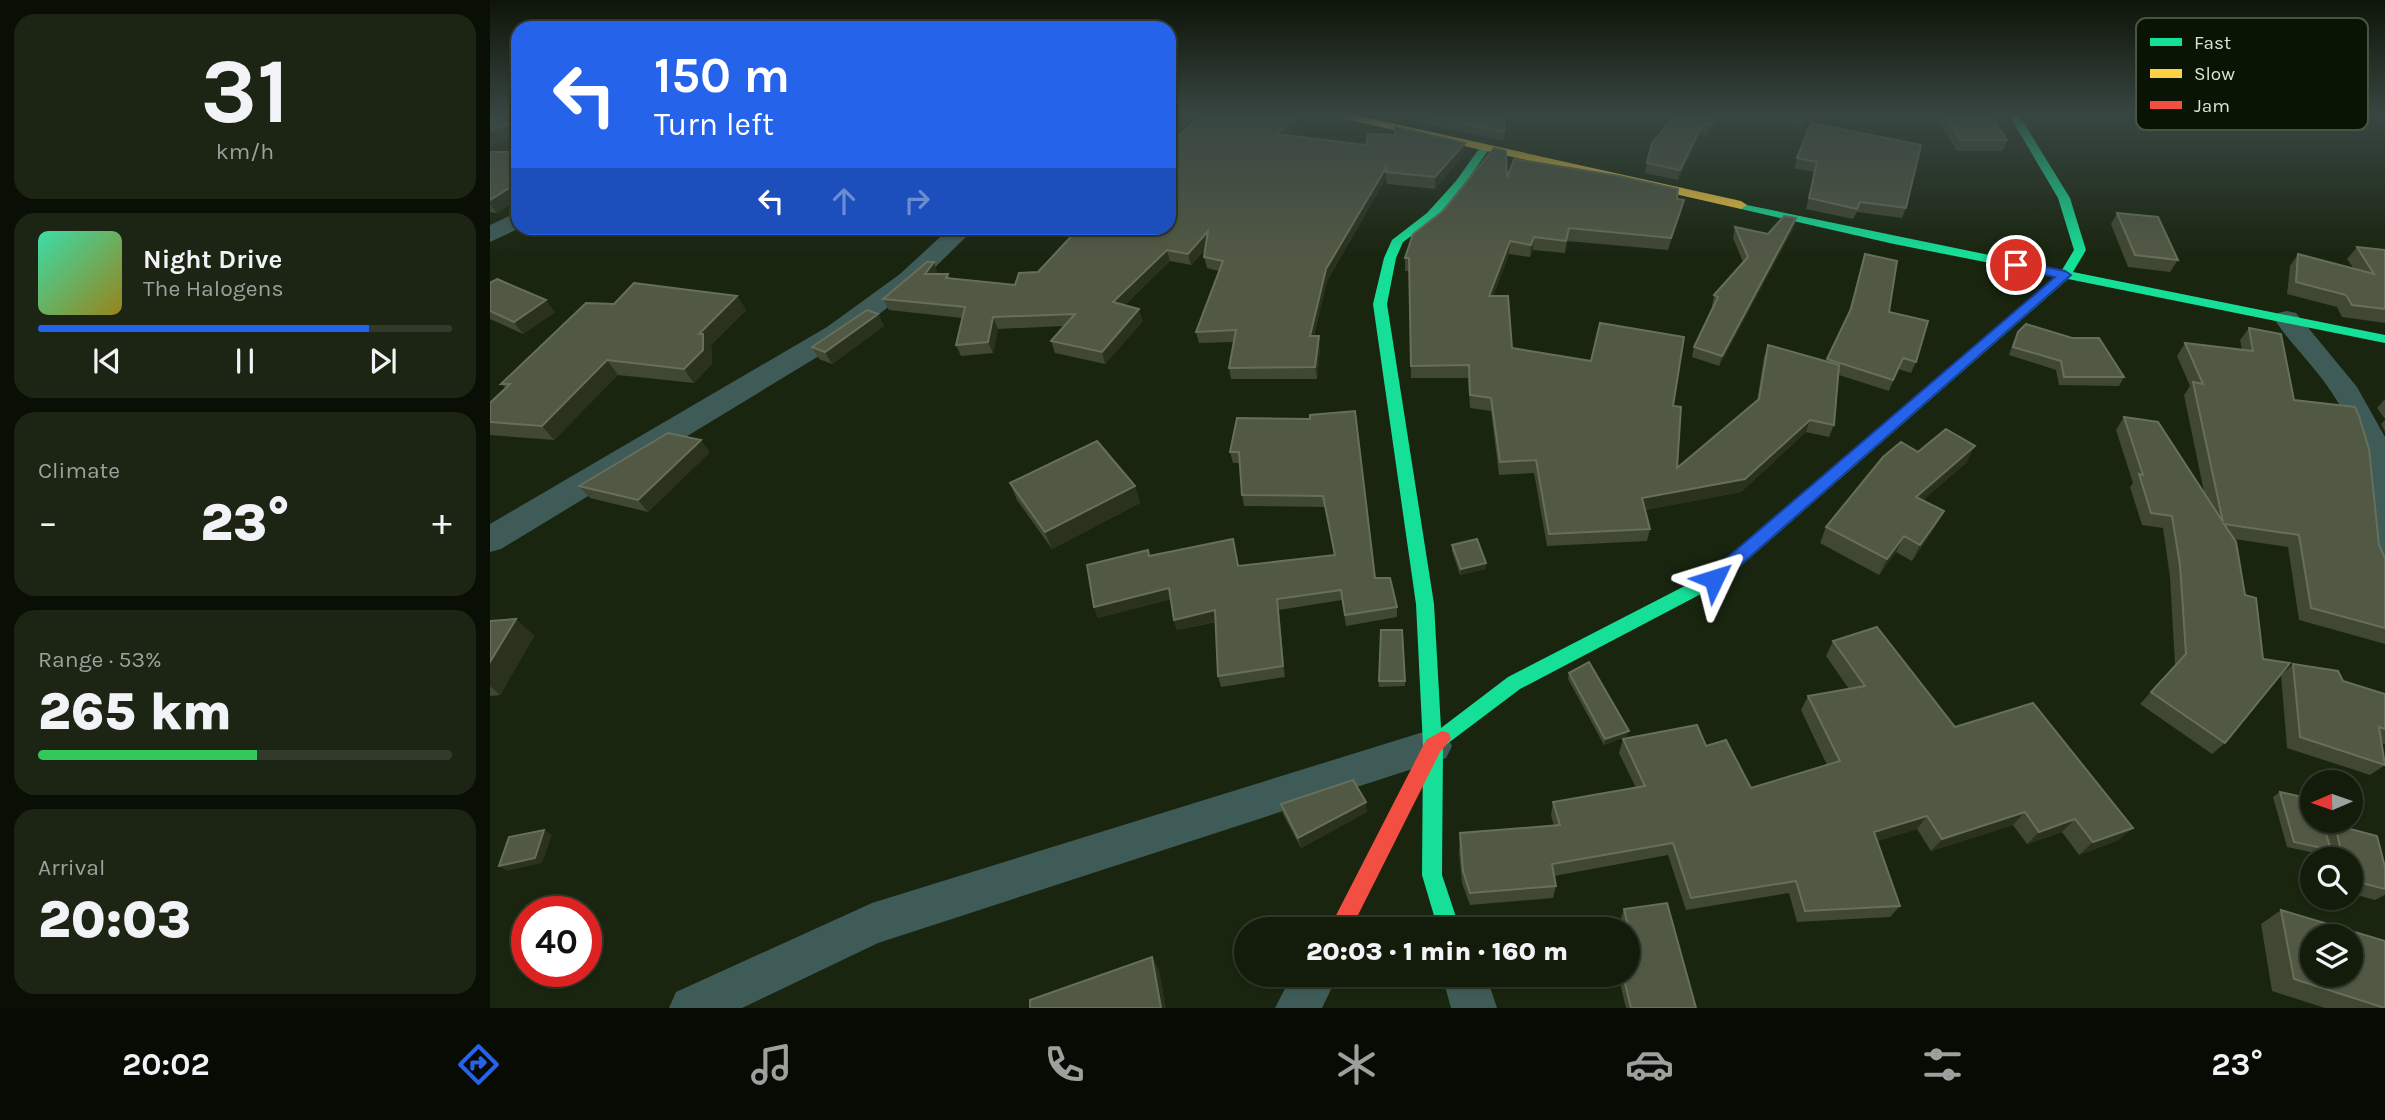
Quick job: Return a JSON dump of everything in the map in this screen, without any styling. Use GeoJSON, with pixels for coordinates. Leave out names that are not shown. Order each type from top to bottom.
{"type":"FeatureCollection","features":[{"type":"Feature","properties":{"kind":"street"},"geometry":{"type":"LineString","coordinates":[[1445,917],[1432,875],[1433,746],[1425,604],[1380,304],[1390,258],[1398,240],[1431,216],[1475,162]]}},
{"type":"Feature","properties":{"kind":"street"},"geometry":{"type":"LineString","coordinates":[[1547,162],[1880,237],[2385,339]]}},
{"type":"Feature","properties":{"kind":"street"},"geometry":{"type":"LineString","coordinates":[[692,1008],[872,924],[1433,746],[1514,683],[1714,579],[2065,275],[2080,250],[2064,198],[2042,162]]}},
{"type":"Feature","properties":{"kind":"street"},"geometry":{"type":"LineString","coordinates":[[490,235],[511,223]]}},
{"type":"Feature","properties":{"kind":"street"},"geometry":{"type":"LineString","coordinates":[[490,540],[837,333],[909,279],[955,235]]}},
{"type":"Feature","properties":{"kind":"street"},"geometry":{"type":"LineString","coordinates":[[2287,319],[2343,386],[2373,444],[2385,557]]}},
{"type":"Feature","properties":{"kind":"street"},"geometry":{"type":"LineString","coordinates":[[1346,917],[1433,746]]}},
{"type":"Feature","properties":{"kind":"street"},"geometry":{"type":"LineString","coordinates":[[1298,1008],[1309,987]]}},
{"type":"Feature","properties":{"kind":"street"},"geometry":{"type":"LineString","coordinates":[[1468,987],[1474,1008]]}},
{"type":"Feature","properties":{"kind":"building"},"geometry":{"type":"Polygon","coordinates":[[[490,162],[511,162],[511,187],[490,200],[490,162]]]}},
{"type":"Feature","properties":{"kind":"building"},"geometry":{"type":"Polygon","coordinates":[[[1176,162],[1448,162],[1435,177],[1386,172],[1387,166],[1326,269],[1310,336],[1319,336],[1315,367],[1229,368],[1236,330],[1196,332],[1223,261],[1204,257],[1208,231],[1188,254],[1167,250],[1113,302],[1139,309],[1102,352],[1051,341],[1075,314],[993,317],[988,342],[956,345],[965,307],[883,299],[927,262],[934,262],[925,274],[948,274],[946,278],[1015,285],[1019,273],[1038,272],[1072,235],[1176,235],[1176,162]]]}},
{"type":"Feature","properties":{"kind":"building"},"geometry":{"type":"Polygon","coordinates":[[[1483,162],[1506,162],[1507,178],[1513,162],[1533,162],[1678,189],[1677,199],[1684,200],[1671,238],[1569,228],[1566,241],[1534,237],[1531,245],[1510,241],[1489,296],[1508,296],[1512,348],[1591,361],[1600,323],[1684,337],[1673,406],[1681,407],[1677,468],[1759,399],[1768,345],[1839,365],[1834,425],[1810,420],[1745,479],[1642,498],[1650,529],[1549,534],[1536,460],[1500,462],[1491,398],[1470,395],[1469,365],[1411,366],[1409,258],[1405,258],[1413,234],[1443,211],[1483,162]]]}},
{"type":"Feature","properties":{"kind":"building"},"geometry":{"type":"Polygon","coordinates":[[[1647,162],[1684,162],[1680,170],[1647,162]]]}},
{"type":"Feature","properties":{"kind":"building"},"geometry":{"type":"Polygon","coordinates":[[[1817,162],[1917,162],[1906,208],[1860,202],[1857,209],[1809,198],[1817,162]]]}},
{"type":"Feature","properties":{"kind":"building"},"geometry":{"type":"Polygon","coordinates":[[[2117,213],[2158,217],[2178,260],[2135,255],[2117,213]]]}},
{"type":"Feature","properties":{"kind":"building"},"geometry":{"type":"Polygon","coordinates":[[[1784,216],[1796,218],[1722,356],[1694,347],[1718,297],[1714,295],[1748,257],[1735,227],[1768,234],[1784,216]]]}},
{"type":"Feature","properties":{"kind":"building"},"geometry":{"type":"Polygon","coordinates":[[[2357,247],[2385,250],[2385,309],[2352,305],[2346,295],[2296,282],[2298,254],[2374,274],[2357,247]]]}},
{"type":"Feature","properties":{"kind":"building"},"geometry":{"type":"Polygon","coordinates":[[[1865,254],[1897,261],[1889,312],[1928,321],[1916,362],[1903,358],[1893,380],[1827,359],[1851,309],[1865,254]]]}},
{"type":"Feature","properties":{"kind":"building"},"geometry":{"type":"Polygon","coordinates":[[[497,279],[546,300],[514,322],[490,311],[490,283],[497,279]]]}},
{"type":"Feature","properties":{"kind":"building"},"geometry":{"type":"Polygon","coordinates":[[[634,283],[737,296],[699,334],[703,334],[703,350],[684,369],[607,360],[542,426],[490,422],[490,403],[510,384],[501,384],[586,303],[614,304],[634,283]]]}},
{"type":"Feature","properties":{"kind":"building"},"geometry":{"type":"Polygon","coordinates":[[[867,310],[878,314],[825,352],[812,347],[867,310]]]}},
{"type":"Feature","properties":{"kind":"building"},"geometry":{"type":"Polygon","coordinates":[[[2026,324],[2072,338],[2099,338],[2124,377],[2064,377],[2061,361],[2013,347],[2018,332],[2026,324]]]}},
{"type":"Feature","properties":{"kind":"building"},"geometry":{"type":"Polygon","coordinates":[[[2249,328],[2281,334],[2294,400],[2355,407],[2369,449],[2379,545],[2385,558],[2385,628],[2311,608],[2299,535],[2224,524],[2236,542],[2245,595],[2256,598],[2263,659],[2290,663],[2225,743],[2151,692],[2186,654],[2180,565],[2172,516],[2151,513],[2139,474],[2143,475],[2124,417],[2158,422],[2223,522],[2193,382],[2203,384],[2185,343],[2253,351],[2249,328]]]}},
{"type":"Feature","properties":{"kind":"building"},"geometry":{"type":"Polygon","coordinates":[[[1355,411],[1375,578],[1390,578],[1397,607],[1345,615],[1341,590],[1277,599],[1283,666],[1218,676],[1215,610],[1174,620],[1169,588],[1094,607],[1087,565],[1148,550],[1149,556],[1233,539],[1238,566],[1335,555],[1323,496],[1242,495],[1239,452],[1230,452],[1237,418],[1310,419],[1310,415],[1355,411]]]}},
{"type":"Feature","properties":{"kind":"building"},"geometry":{"type":"Polygon","coordinates":[[[1946,429],[1975,446],[1916,497],[1944,511],[1920,545],[1904,536],[1887,559],[1826,527],[1883,457],[1901,442],[1918,452],[1946,429]]]}},
{"type":"Feature","properties":{"kind":"building"},"geometry":{"type":"Polygon","coordinates":[[[668,433],[701,440],[638,500],[579,486],[668,433]]]}},
{"type":"Feature","properties":{"kind":"building"},"geometry":{"type":"Polygon","coordinates":[[[1097,441],[1135,486],[1045,532],[1010,483],[1097,441]]]}},
{"type":"Feature","properties":{"kind":"building"},"geometry":{"type":"Polygon","coordinates":[[[1477,539],[1486,563],[1461,569],[1452,545],[1477,539]]]}},
{"type":"Feature","properties":{"kind":"building"},"geometry":{"type":"Polygon","coordinates":[[[516,619],[490,662],[490,621],[516,619]]]}},
{"type":"Feature","properties":{"kind":"building"},"geometry":{"type":"Polygon","coordinates":[[[1877,627],[1955,727],[2033,703],[2133,828],[2093,842],[2075,819],[2039,832],[2025,812],[1942,839],[1927,816],[1874,832],[1900,906],[1805,911],[1796,881],[1691,898],[1673,843],[1552,864],[1556,886],[1470,893],[1463,871],[1460,833],[1560,825],[1553,802],[1645,786],[1623,739],[1697,725],[1706,746],[1726,740],[1751,788],[1840,761],[1808,696],[1865,686],[1833,641],[1877,627]]]}},
{"type":"Feature","properties":{"kind":"building"},"geometry":{"type":"Polygon","coordinates":[[[1381,630],[1402,630],[1405,681],[1379,681],[1381,630]]]}},
{"type":"Feature","properties":{"kind":"building"},"geometry":{"type":"Polygon","coordinates":[[[1589,662],[1629,731],[1605,739],[1569,673],[1589,662]]]}},
{"type":"Feature","properties":{"kind":"building"},"geometry":{"type":"Polygon","coordinates":[[[2293,664],[2338,671],[2343,681],[2385,694],[2385,729],[2379,727],[2385,765],[2300,737],[2293,664]]]}},
{"type":"Feature","properties":{"kind":"building"},"geometry":{"type":"Polygon","coordinates":[[[1353,780],[1366,802],[1298,838],[1281,804],[1353,780]]]}},
{"type":"Feature","properties":{"kind":"building"},"geometry":{"type":"Polygon","coordinates":[[[2280,792],[2300,796],[2300,833],[2326,833],[2330,847],[2294,842],[2280,792]]]}},
{"type":"Feature","properties":{"kind":"building"},"geometry":{"type":"Polygon","coordinates":[[[544,830],[535,858],[499,866],[509,837],[544,830]]]}},
{"type":"Feature","properties":{"kind":"building"},"geometry":{"type":"Polygon","coordinates":[[[2363,832],[2377,836],[2385,867],[2385,889],[2363,883],[2363,847],[2340,847],[2337,833],[2363,832]]]}},
{"type":"Feature","properties":{"kind":"building"},"geometry":{"type":"Polygon","coordinates":[[[1667,903],[1696,1008],[1631,1008],[1626,987],[1640,987],[1640,917],[1626,917],[1624,909],[1667,903]]]}},
{"type":"Feature","properties":{"kind":"building"},"geometry":{"type":"Polygon","coordinates":[[[2281,910],[2328,924],[2300,924],[2300,981],[2294,979],[2281,910]]]}},
{"type":"Feature","properties":{"kind":"building"},"geometry":{"type":"Polygon","coordinates":[[[2363,934],[2385,941],[2385,1008],[2319,987],[2363,987],[2363,934]]]}},
{"type":"Feature","properties":{"kind":"building"},"geometry":{"type":"Polygon","coordinates":[[[1152,957],[1161,1008],[1030,1008],[1030,1000],[1152,957]]]}},
{"type":"Feature","properties":{"kind":"traffic: fast"},"geometry":{"type":"LineString","coordinates":[[1445,917],[1432,875],[1433,746],[1425,604],[1380,304],[1390,258],[1398,240],[1431,216],[1475,162]]}},
{"type":"Feature","properties":{"kind":"traffic: fast"},"geometry":{"type":"LineString","coordinates":[[1442,739],[1514,683],[1714,579],[2065,275],[2080,250],[2064,198],[2042,162]]}},
{"type":"Feature","properties":{"kind":"traffic: fast"},"geometry":{"type":"LineString","coordinates":[[1741,205],[1894,240],[2385,339]]}},
{"type":"Feature","properties":{"kind":"traffic: slow"},"geometry":{"type":"LineString","coordinates":[[1550,162],[1741,205]]}},
{"type":"Feature","properties":{"kind":"traffic: jam"},"geometry":{"type":"LineString","coordinates":[[1346,917],[1433,746],[1442,739]]}},
{"type":"Feature","properties":{"kind":"route"},"geometry":{"type":"LineString","coordinates":[[1714,579],[2065,275],[2016,265]]}}]}
